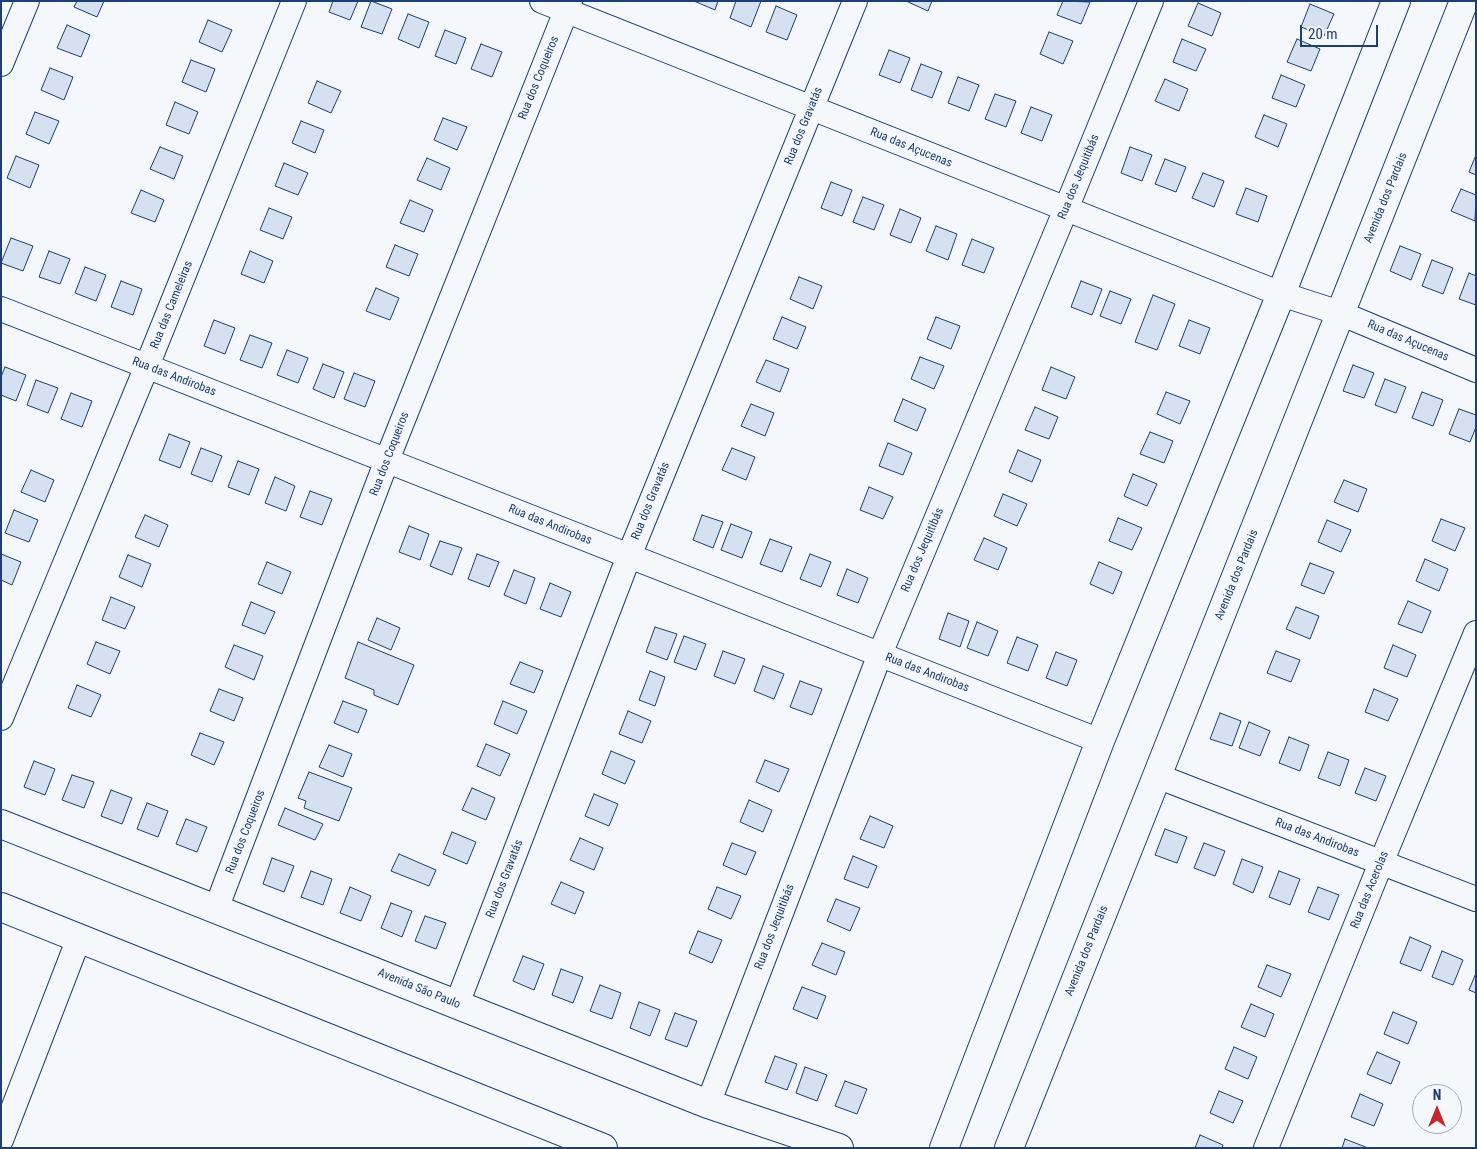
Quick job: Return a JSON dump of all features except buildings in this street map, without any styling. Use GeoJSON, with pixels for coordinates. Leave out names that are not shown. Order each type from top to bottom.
{"type":"FeatureCollection","features":[{"type":"Feature","properties":{"kind":"street"},"geometry":{"type":"LineString","coordinates":[[1,64],[27,1]]}},
{"type":"Feature","properties":{"kind":"street","name":"Rua das Cameleiras"},"geometry":{"type":"LineString","coordinates":[[1,718],[147,366],[294,1]]}},
{"type":"Feature","properties":{"kind":"street","name":"Rua das Açucenas"},"geometry":{"type":"LineString","coordinates":[[542,1],[568,6],[812,108],[1281,294],[1340,313],[1476,370]]}},
{"type":"Feature","properties":{"kind":"street","name":"Rua dos Gravatás"},"geometry":{"type":"LineString","coordinates":[[457,1004],[629,556],[856,1]]}},
{"type":"Feature","properties":{"kind":"street","name":"Rua dos Jequitibás"},"geometry":{"type":"LineString","coordinates":[[708,1104],[880,654],[1151,1]]}},
{"type":"Feature","properties":{"kind":"street"},"geometry":{"type":"LineString","coordinates":[[944,1148],[1100,741],[1281,294],[1396,1]]}},
{"type":"Feature","properties":{"kind":"street","name":"Avenida dos Pardais"},"geometry":{"type":"LineString","coordinates":[[1009,1148],[1464,1]]}},
{"type":"Feature","properties":{"kind":"street","name":"Rua dos Coqueiros"},"geometry":{"type":"LineString","coordinates":[[216,909],[387,460],[568,6]]}},
{"type":"Feature","properties":{"kind":"street","name":"Rua das Andirobas"},"geometry":{"type":"LineString","coordinates":[[1,309],[1100,741]]}},
{"type":"Feature","properties":{"kind":"street","name":"Rua das Acerolas"},"geometry":{"type":"LineString","coordinates":[[1266,1148],[1476,633]]}},
{"type":"Feature","properties":{"kind":"street","name":"Rua das Andirobas"},"geometry":{"type":"LineString","coordinates":[[1157,776],[1476,899]]}},
{"type":"Feature","properties":{"kind":"street","name":"Avenida São Paulo"},"geometry":{"type":"LineString","coordinates":[[1,824],[708,1104],[839,1148]]}},
{"type":"Feature","properties":{"kind":"street"},"geometry":{"type":"LineString","coordinates":[[1,908],[603,1148]]}},
{"type":"Feature","properties":{"kind":"street"},"geometry":{"type":"LineString","coordinates":[[1,1140],[79,938]]}}]}
